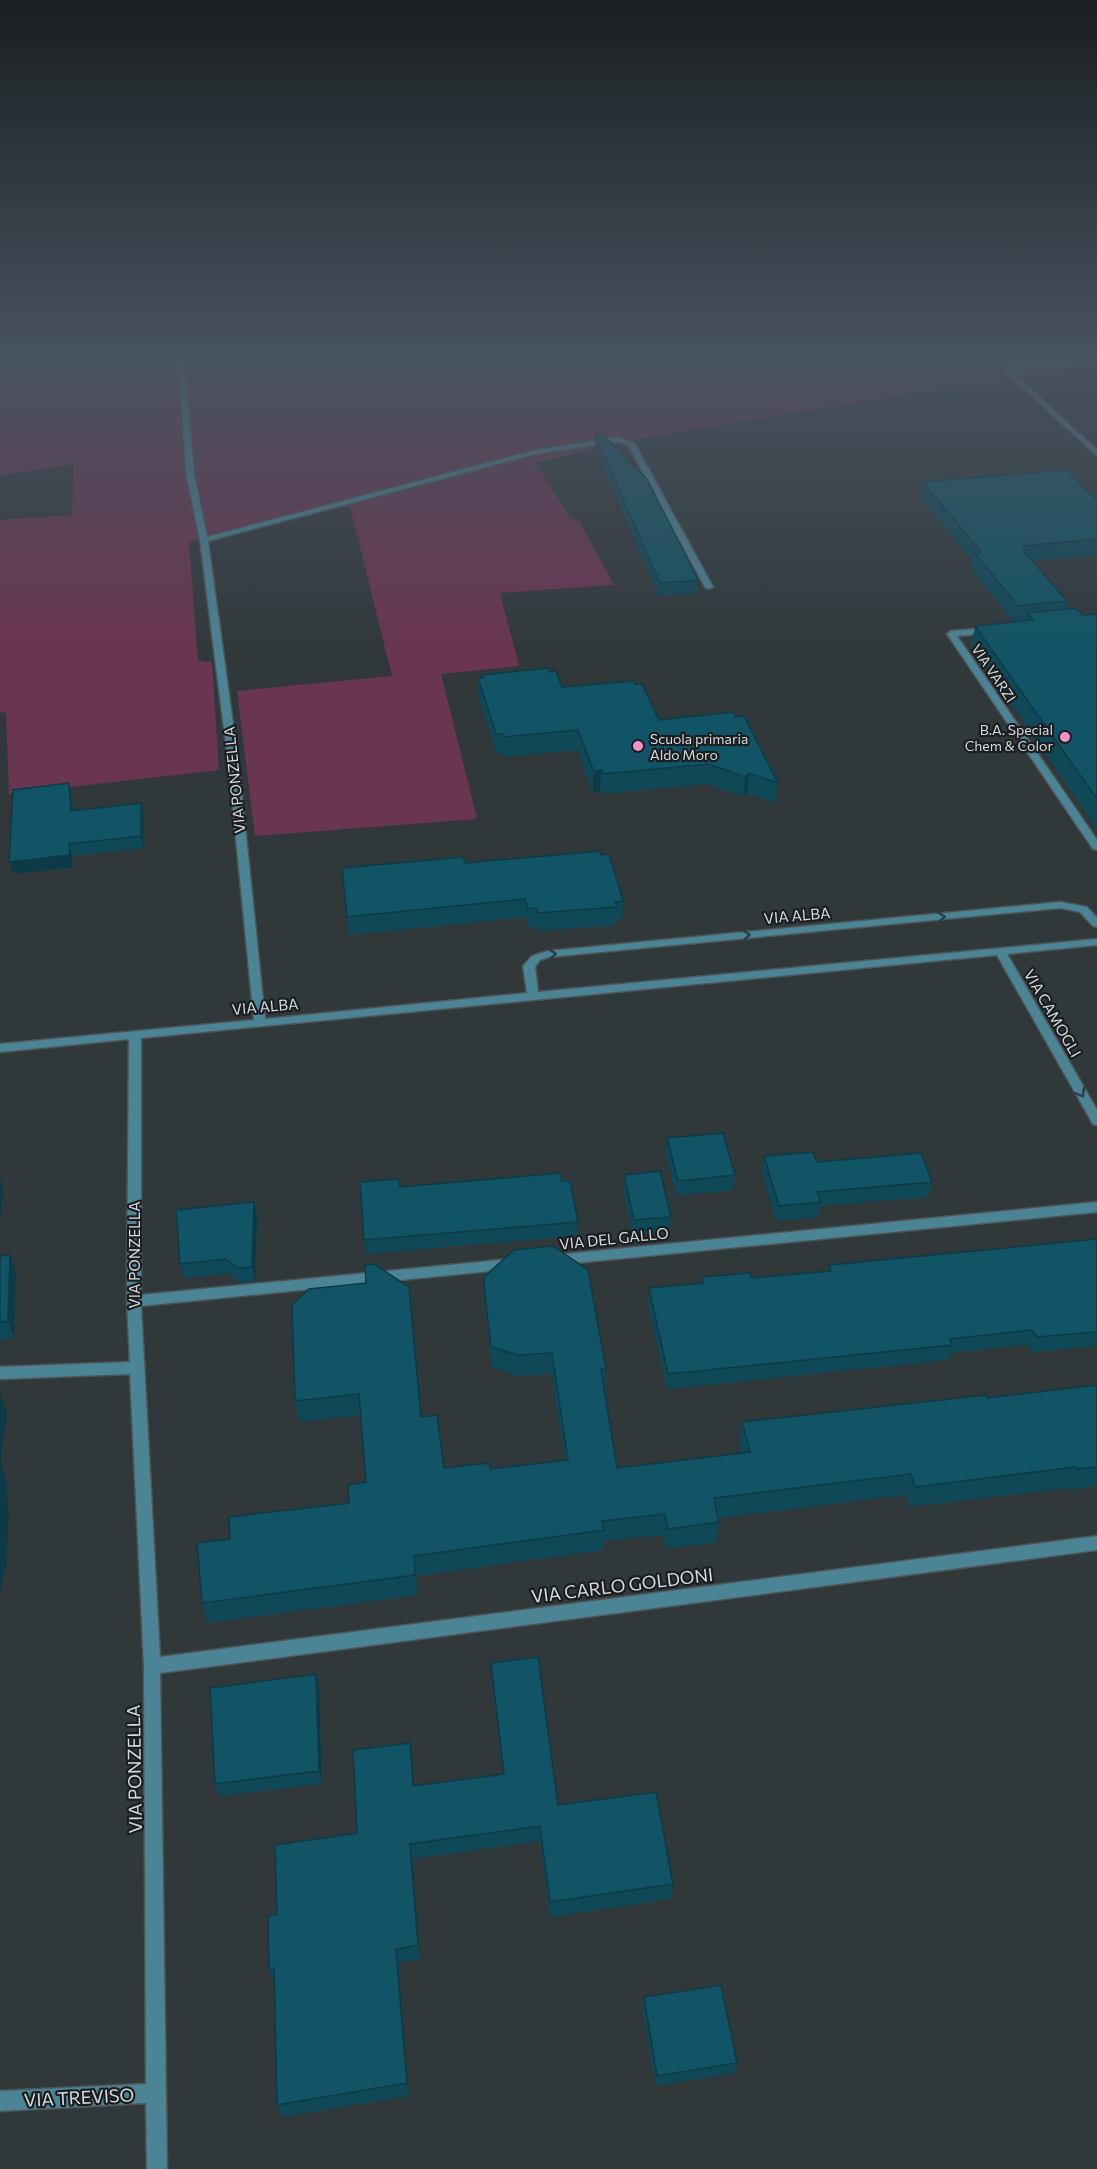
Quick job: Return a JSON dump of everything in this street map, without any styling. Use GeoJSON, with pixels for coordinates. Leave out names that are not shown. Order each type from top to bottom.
{"type":"FeatureCollection","features":[{"type":"Feature","properties":{"kind":"street","name":"VIA PONZELLA"},"geometry":{"type":"LineString","coordinates":[[189,455],[190,473],[204,540],[234,768],[260,1021]]}},
{"type":"Feature","properties":{"kind":"street"},"geometry":{"type":"LineString","coordinates":[[204,540],[524,455]]}},
{"type":"Feature","properties":{"kind":"street"},"geometry":{"type":"LineString","coordinates":[[637,455],[710,587]]}},
{"type":"Feature","properties":{"kind":"street","name":"VIA VARZI"},"geometry":{"type":"LineString","coordinates":[[994,630],[951,634],[1097,847]]}},
{"type":"Feature","properties":{"kind":"street","name":"VIA ALBA"},"geometry":{"type":"LineString","coordinates":[[533,996],[529,966],[536,958],[548,954],[1060,905],[1083,909],[1097,924]]}},
{"type":"Feature","properties":{"kind":"street","name":"VIA ALBA"},"geometry":{"type":"LineString","coordinates":[[0,1048],[260,1021],[1097,942]]}},
{"type":"Feature","properties":{"kind":"street","name":"VIA CAMOGLI"},"geometry":{"type":"LineString","coordinates":[[1000,951],[1097,1121]]}},
{"type":"Feature","properties":{"kind":"street","name":"VIA PONZELLA"},"geometry":{"type":"LineString","coordinates":[[135,1034],[134,1301],[152,1666],[157,2169]]}},
{"type":"Feature","properties":{"kind":"street","name":"VIA DEL GALLO"},"geometry":{"type":"LineString","coordinates":[[134,1301],[1097,1207]]}},
{"type":"Feature","properties":{"kind":"street"},"geometry":{"type":"LineString","coordinates":[[0,1373],[136,1368]]}},
{"type":"Feature","properties":{"kind":"street","name":"VIA CARLO GOLDONI"},"geometry":{"type":"LineString","coordinates":[[152,1666],[1097,1543]]}},
{"type":"Feature","properties":{"kind":"street","name":"VIA TREVISO"},"geometry":{"type":"LineString","coordinates":[[0,2101],[158,2092]]}},
{"type":"Feature","properties":{"kind":"shaded area"},"geometry":{"type":"Polygon","coordinates":[[[0,455],[569,455],[502,471],[536,464],[571,518],[579,520],[614,585],[500,593],[519,666],[441,674],[477,819],[255,836],[237,691],[392,676],[350,506],[189,542],[198,661],[212,662],[219,770],[9,794],[6,712],[0,713],[0,520],[72,515],[74,464],[0,476],[0,455]]]}},
{"type":"Feature","properties":{"kind":"building"},"geometry":{"type":"Polygon","coordinates":[[[604,455],[623,455],[647,479],[698,580],[660,583],[604,455]]]}},
{"type":"Feature","properties":{"kind":"building"},"geometry":{"type":"Polygon","coordinates":[[[1067,470],[1097,500],[1097,539],[1024,546],[1028,550],[1023,550],[1067,601],[1018,606],[974,552],[981,552],[923,482],[1067,470]]]}},
{"type":"Feature","properties":{"kind":"building","name":"B.A. Special Chem & Color"},"geometry":{"type":"Polygon","coordinates":[[[1076,608],[1083,615],[1097,614],[1097,799],[975,626],[1033,620],[1027,613],[1076,608]]]}},
{"type":"Feature","properties":{"kind":"building"},"geometry":{"type":"Polygon","coordinates":[[[548,668],[549,672],[556,671],[562,687],[634,681],[635,684],[642,684],[659,720],[733,712],[735,717],[744,716],[778,783],[749,773],[745,777],[709,764],[603,774],[601,770],[594,772],[578,730],[503,737],[502,734],[496,734],[478,678],[483,678],[482,675],[548,668]]]}},
{"type":"Feature","properties":{"kind":"building"},"geometry":{"type":"Polygon","coordinates":[[[69,783],[71,811],[141,803],[141,836],[69,844],[70,855],[9,862],[13,790],[69,783]]]}},
{"type":"Feature","properties":{"kind":"building"},"geometry":{"type":"Polygon","coordinates":[[[600,851],[601,855],[609,854],[623,901],[615,902],[617,907],[538,913],[537,908],[528,909],[525,899],[347,917],[342,868],[463,857],[465,863],[600,851]]]}},
{"type":"Feature","properties":{"kind":"building"},"geometry":{"type":"Polygon","coordinates":[[[723,1133],[735,1175],[678,1181],[667,1138],[723,1133]]]}},
{"type":"Feature","properties":{"kind":"building"},"geometry":{"type":"Polygon","coordinates":[[[813,1152],[817,1162],[921,1153],[932,1182],[817,1192],[821,1202],[779,1206],[764,1156],[813,1152]]]}},
{"type":"Feature","properties":{"kind":"building"},"geometry":{"type":"Polygon","coordinates":[[[660,1171],[671,1217],[634,1220],[624,1175],[660,1171]]]}},
{"type":"Feature","properties":{"kind":"building"},"geometry":{"type":"Polygon","coordinates":[[[560,1173],[562,1181],[570,1181],[578,1222],[364,1240],[360,1182],[399,1179],[400,1187],[560,1173]]]}},
{"type":"Feature","properties":{"kind":"building"},"geometry":{"type":"Polygon","coordinates":[[[254,1202],[252,1267],[239,1268],[225,1259],[180,1264],[176,1210],[254,1202]]]}},
{"type":"Feature","properties":{"kind":"building"},"geometry":{"type":"Polygon","coordinates":[[[1097,1239],[1097,1332],[1037,1337],[1032,1330],[950,1339],[952,1345],[668,1374],[649,1288],[703,1283],[702,1277],[750,1273],[751,1278],[831,1271],[829,1265],[1097,1239]]]}},
{"type":"Feature","properties":{"kind":"building"},"geometry":{"type":"Polygon","coordinates":[[[553,1246],[588,1270],[606,1369],[601,1369],[617,1468],[750,1452],[742,1422],[1097,1385],[1097,1467],[1076,1469],[1075,1467],[915,1487],[911,1474],[714,1498],[719,1522],[668,1529],[665,1514],[602,1521],[604,1530],[414,1556],[415,1575],[202,1603],[197,1543],[230,1539],[229,1517],[349,1503],[348,1485],[366,1482],[359,1394],[295,1401],[292,1305],[309,1289],[366,1283],[365,1265],[374,1264],[409,1287],[421,1417],[437,1415],[444,1468],[489,1463],[490,1469],[568,1460],[552,1353],[518,1355],[491,1347],[484,1286],[485,1276],[514,1250],[553,1246]]]}},
{"type":"Feature","properties":{"kind":"building"},"geometry":{"type":"Polygon","coordinates":[[[10,1255],[8,1321],[0,1322],[0,1256],[10,1255]]]}},
{"type":"Feature","properties":{"kind":"building"},"geometry":{"type":"Polygon","coordinates":[[[538,1657],[558,1805],[656,1792],[673,1884],[550,1902],[540,1826],[410,1844],[418,1945],[396,1949],[407,2083],[277,2105],[274,1968],[269,1969],[268,1916],[277,1914],[275,1845],[357,1833],[353,1750],[410,1743],[413,1786],[504,1774],[491,1663],[538,1657]]]}},
{"type":"Feature","properties":{"kind":"building"},"geometry":{"type":"Polygon","coordinates":[[[316,1674],[319,1771],[215,1784],[210,1688],[316,1674]]]}},
{"type":"Feature","properties":{"kind":"building"},"geometry":{"type":"Polygon","coordinates":[[[721,1985],[737,2063],[657,2076],[644,1997],[721,1985]]]}},
{"type":"Feature","properties":{"kind":"place","name":"B.A. Special Chem & Color"},"geometry":{"type":"Point","coordinates":[1065,737]}},
{"type":"Feature","properties":{"kind":"place","name":"Scuola primaria Aldo Moro"},"geometry":{"type":"Point","coordinates":[638,746]}}]}
